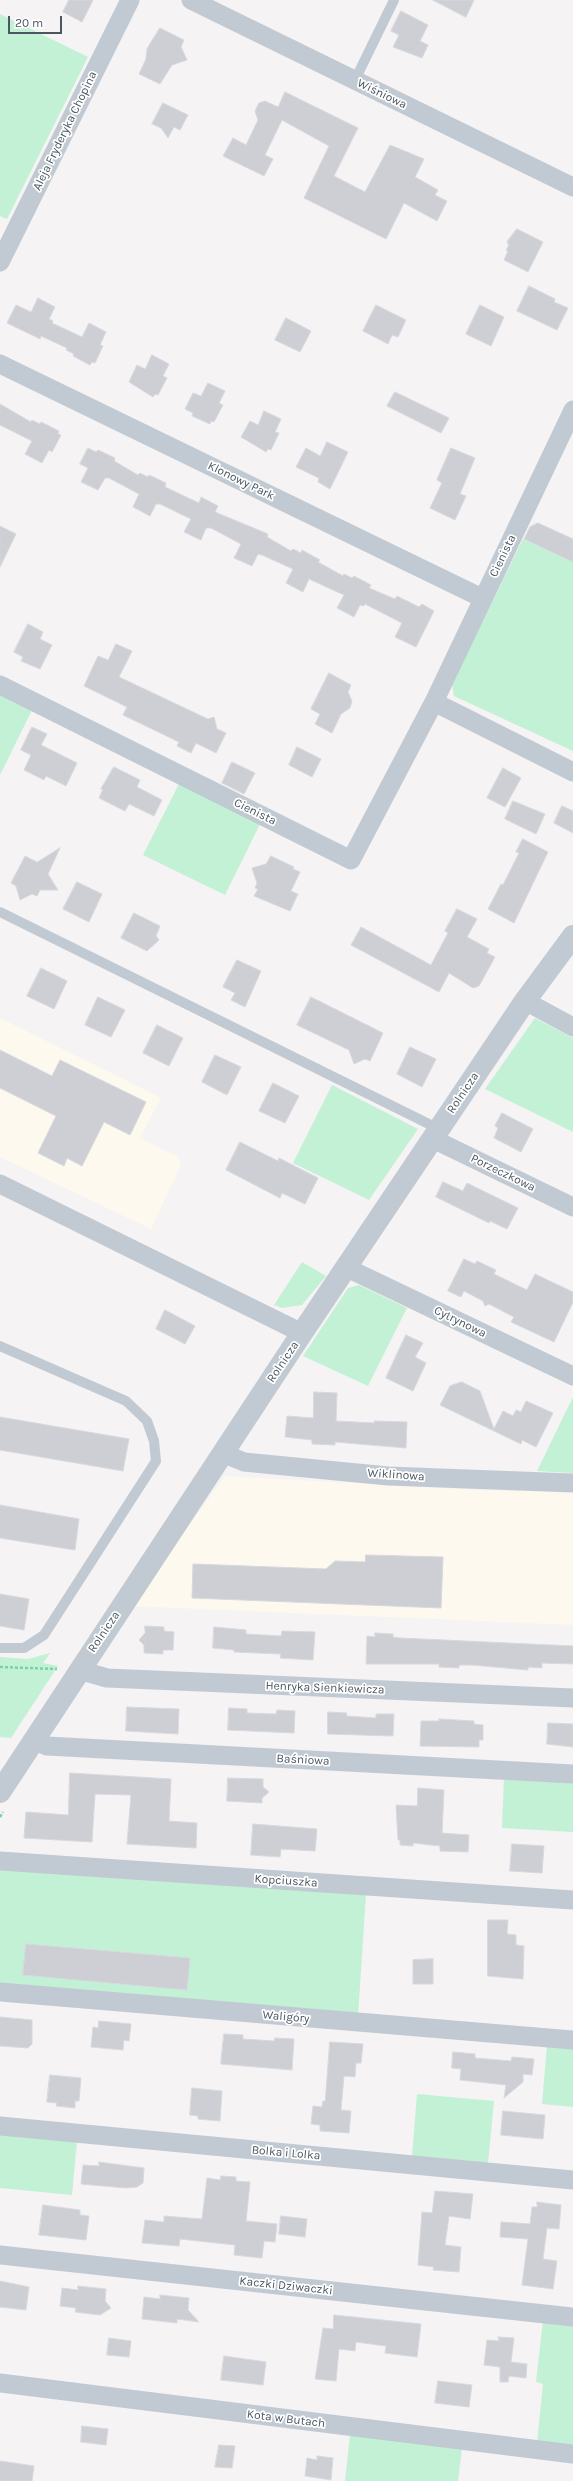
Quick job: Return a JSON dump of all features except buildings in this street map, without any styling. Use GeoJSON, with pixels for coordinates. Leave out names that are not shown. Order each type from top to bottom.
{"type":"FeatureCollection","features":[{"type":"Feature","properties":{"kind":"street","name":"Aleja Fryderyka Chopina"},"geometry":{"type":"LineString","coordinates":[[0,262],[130,0]]}},
{"type":"Feature","properties":{"kind":"street","name":"Wiśniowa"},"geometry":{"type":"LineString","coordinates":[[191,0],[573,187]]}},
{"type":"Feature","properties":{"kind":"street","name":"Klonowy Park"},"geometry":{"type":"LineString","coordinates":[[0,364],[482,598]]}},
{"type":"Feature","properties":{"kind":"street","name":"Cienista"},"geometry":{"type":"LineString","coordinates":[[0,685],[351,860],[434,702],[482,598],[573,410]]}},
{"type":"Feature","properties":{"kind":"street"},"geometry":{"type":"LineString","coordinates":[[434,702],[573,772]]}},
{"type":"Feature","properties":{"kind":"street","name":"Rolnicza"},"geometry":{"type":"LineString","coordinates":[[0,1792],[302,1333],[525,1001],[573,936]]}},
{"type":"Feature","properties":{"kind":"street"},"geometry":{"type":"LineString","coordinates":[[525,1001],[573,1027]]}},
{"type":"Feature","properties":{"kind":"street","name":"Porzeczkowa"},"geometry":{"type":"LineString","coordinates":[[436,1134],[573,1207]]}},
{"type":"Feature","properties":{"kind":"street"},"geometry":{"type":"LineString","coordinates":[[0,1184],[302,1333]]}},
{"type":"Feature","properties":{"kind":"street","name":"Cytrynowa"},"geometry":{"type":"LineString","coordinates":[[347,1268],[573,1376]]}},
{"type":"Feature","properties":{"kind":"street","name":"Wiklinowa"},"geometry":{"type":"LineString","coordinates":[[225,1449],[237,1460],[259,1464],[388,1476],[573,1483]]}},
{"type":"Feature","properties":{"kind":"street","name":"Henryka Sienkiewicza"},"geometry":{"type":"LineString","coordinates":[[79,1670],[107,1678],[573,1698]]}},
{"type":"Feature","properties":{"kind":"street","name":"Baśniowa"},"geometry":{"type":"LineString","coordinates":[[34,1740],[48,1746],[573,1774]]}},
{"type":"Feature","properties":{"kind":"street","name":"Kopciuszka"},"geometry":{"type":"LineString","coordinates":[[0,1861],[573,1900]]}},
{"type":"Feature","properties":{"kind":"street","name":"Waligóry"},"geometry":{"type":"LineString","coordinates":[[0,1992],[573,2040]]}},
{"type":"Feature","properties":{"kind":"street","name":"Bolka i Lolka"},"geometry":{"type":"LineString","coordinates":[[0,2126],[573,2180]]}},
{"type":"Feature","properties":{"kind":"street","name":"Kaczki Dziwaczki"},"geometry":{"type":"LineString","coordinates":[[0,2255],[573,2317]]}},
{"type":"Feature","properties":{"kind":"street","name":"Kota w Butach"},"geometry":{"type":"LineString","coordinates":[[0,2383],[573,2454]]}},
{"type":"Feature","properties":{"kind":"lane"},"geometry":{"type":"LineString","coordinates":[[355,80],[394,0]]}},
{"type":"Feature","properties":{"kind":"lane"},"geometry":{"type":"LineString","coordinates":[[0,912],[436,1134]]}},
{"type":"Feature","properties":{"kind":"lane"},"geometry":{"type":"LineString","coordinates":[[0,1346],[126,1401],[148,1421],[154,1441],[156,1461],[44,1635],[24,1648],[0,1648]]}},
{"type":"Feature","properties":{"kind":"path"},"geometry":{"type":"LineString","coordinates":[[0,1667],[79,1670]]}},
{"type":"Feature","properties":{"kind":"shaded area"},"geometry":{"type":"Polygon","coordinates":[[[0,1018],[161,1098],[140,1138],[178,1157],[181,1165],[151,1229],[0,1157],[0,1018]]]}},
{"type":"Feature","properties":{"kind":"shaded area"},"geometry":{"type":"Polygon","coordinates":[[[225,1476],[478,1490],[573,1492],[573,1625],[130,1606],[225,1476]]]}},
{"type":"Feature","properties":{"kind":"green space"},"geometry":{"type":"Polygon","coordinates":[[[0,14],[88,57],[7,219],[0,216],[0,14]]]}},
{"type":"Feature","properties":{"kind":"green space"},"geometry":{"type":"Polygon","coordinates":[[[523,539],[573,562],[573,751],[454,696],[452,684],[523,539]]]}},
{"type":"Feature","properties":{"kind":"green space"},"geometry":{"type":"Polygon","coordinates":[[[0,693],[32,710],[0,775],[0,693]]]}},
{"type":"Feature","properties":{"kind":"green space"},"geometry":{"type":"Polygon","coordinates":[[[180,782],[261,822],[225,895],[143,855],[180,782]]]}},
{"type":"Feature","properties":{"kind":"green space"},"geometry":{"type":"Polygon","coordinates":[[[535,1018],[573,1038],[573,1132],[485,1089],[535,1018]]]}},
{"type":"Feature","properties":{"kind":"green space"},"geometry":{"type":"Polygon","coordinates":[[[332,1085],[418,1129],[369,1200],[293,1163],[332,1085]]]}},
{"type":"Feature","properties":{"kind":"green space"},"geometry":{"type":"Polygon","coordinates":[[[302,1262],[326,1276],[302,1305],[282,1308],[274,1305],[302,1262]]]}},
{"type":"Feature","properties":{"kind":"green space"},"geometry":{"type":"Polygon","coordinates":[[[359,1285],[407,1308],[368,1386],[303,1356],[348,1288],[359,1285]]]}},
{"type":"Feature","properties":{"kind":"green space"},"geometry":{"type":"Polygon","coordinates":[[[573,1397],[573,1473],[537,1471],[573,1397]]]}},
{"type":"Feature","properties":{"kind":"green space"},"geometry":{"type":"Polygon","coordinates":[[[50,1653],[43,1663],[58,1666],[11,1738],[0,1737],[0,1657],[28,1659],[50,1653]]]}},
{"type":"Feature","properties":{"kind":"green space"},"geometry":{"type":"Polygon","coordinates":[[[504,1775],[573,1779],[573,1832],[502,1828],[504,1775]]]}},
{"type":"Feature","properties":{"kind":"green space"},"geometry":{"type":"Polygon","coordinates":[[[0,1868],[366,1894],[358,2016],[0,1985],[0,1868]]]}},
{"type":"Feature","properties":{"kind":"green space"},"geometry":{"type":"Polygon","coordinates":[[[547,2045],[573,2046],[573,2107],[542,2104],[547,2045]]]}},
{"type":"Feature","properties":{"kind":"green space"},"geometry":{"type":"Polygon","coordinates":[[[417,2094],[494,2101],[488,2163],[412,2156],[417,2094]]]}},
{"type":"Feature","properties":{"kind":"green space"},"geometry":{"type":"Polygon","coordinates":[[[0,2133],[77,2141],[72,2195],[0,2188],[0,2133]]]}},
{"type":"Feature","properties":{"kind":"green space"},"geometry":{"type":"Polygon","coordinates":[[[543,2320],[573,2323],[573,2447],[537,2443],[543,2384],[536,2382],[543,2320]]]}},
{"type":"Feature","properties":{"kind":"green space"},"geometry":{"type":"Polygon","coordinates":[[[350,2435],[462,2449],[458,2481],[345,2481],[350,2435]]]}}]}
